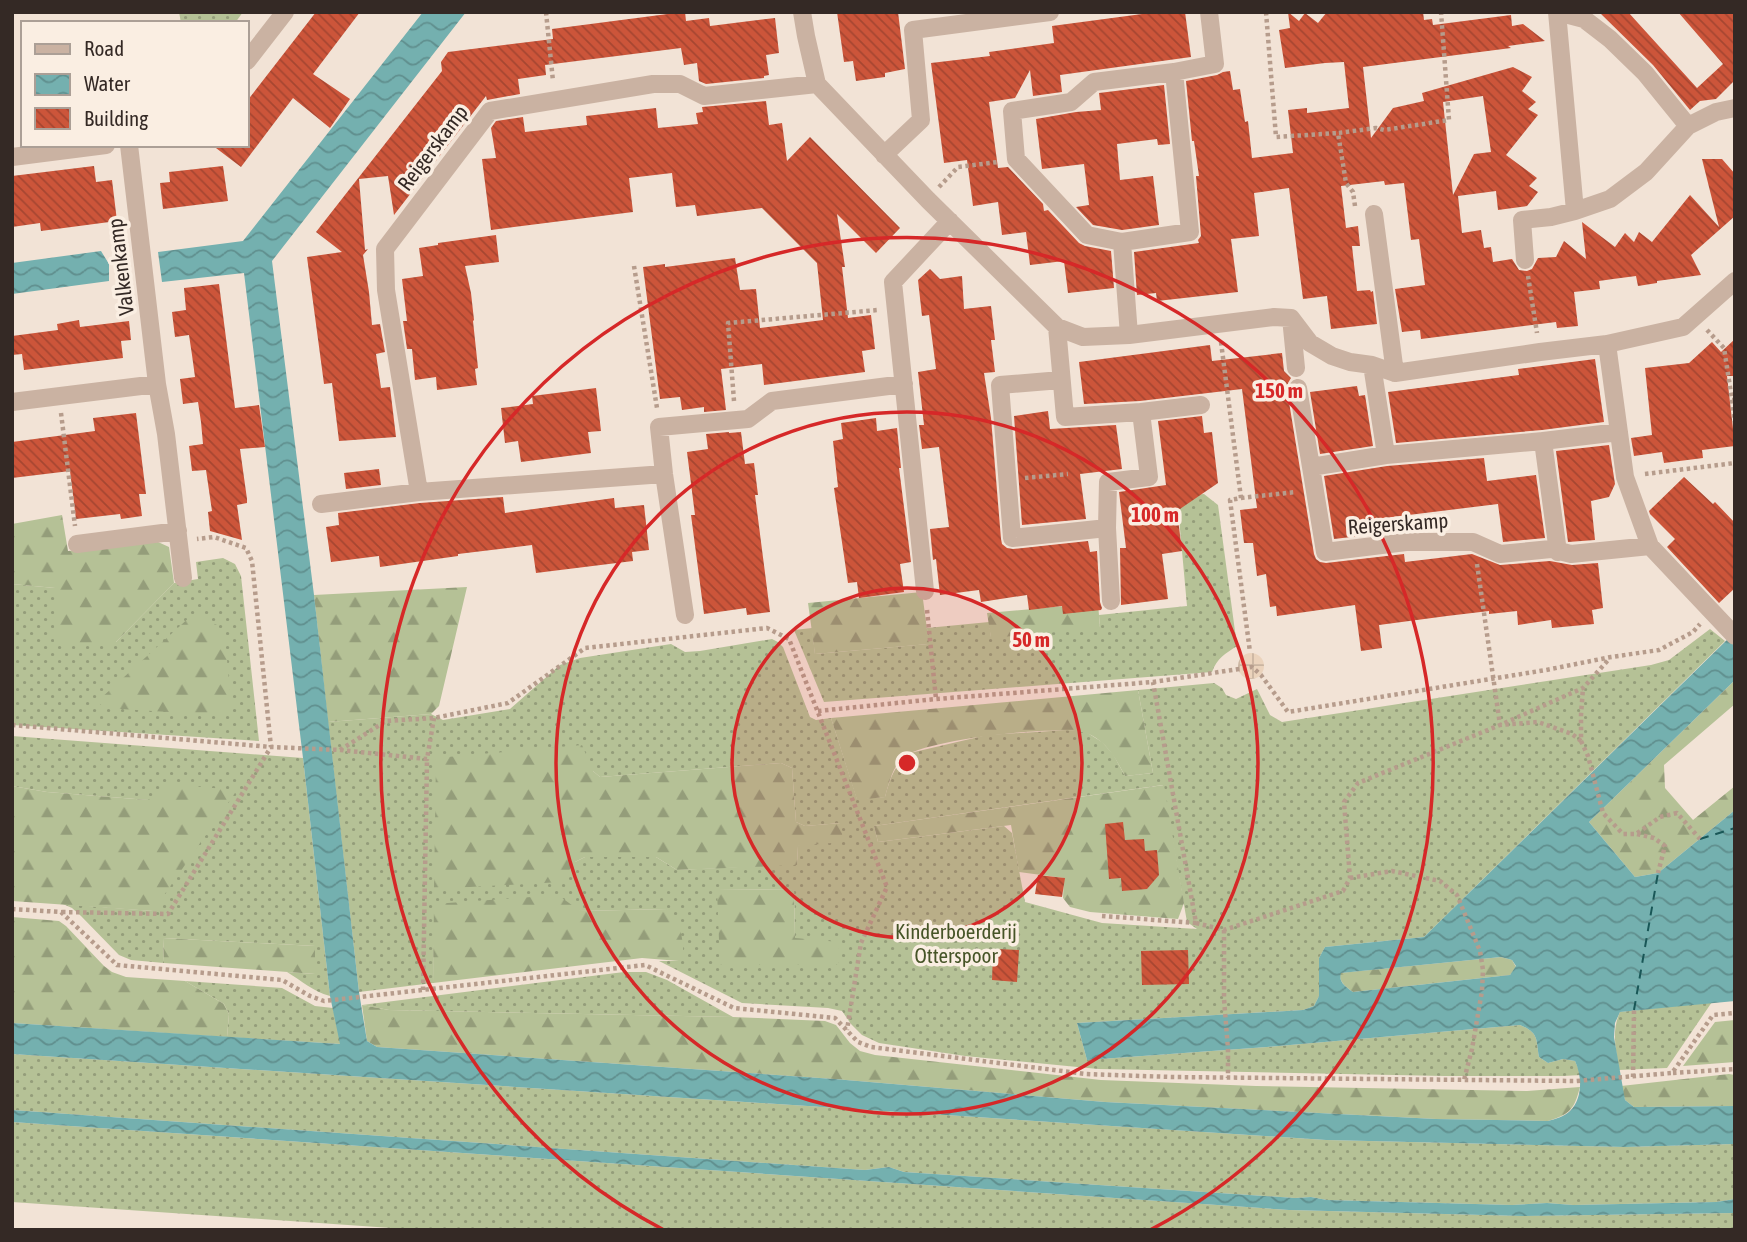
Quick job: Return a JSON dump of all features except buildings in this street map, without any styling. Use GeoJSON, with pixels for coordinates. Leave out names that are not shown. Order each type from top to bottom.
{"type":"FeatureCollection","features":[{"type":"Feature","properties":{"kind":"street"},"geometry":{"type":"LineString","coordinates":[[248,60],[285,12]]}},
{"type":"Feature","properties":{"kind":"street"},"geometry":{"type":"LineString","coordinates":[[802,12],[817,84],[928,200],[1057,327],[1083,337],[1129,335],[1274,317],[1291,318],[1310,343],[1332,356],[1395,373],[1607,344],[1683,327],[1735,281]]}},
{"type":"Feature","properties":{"kind":"street"},"geometry":{"type":"LineString","coordinates":[[884,155],[921,120],[913,30],[1050,12]]}},
{"type":"Feature","properties":{"kind":"street"},"geometry":{"type":"LineString","coordinates":[[1174,72],[1190,232],[1122,242],[1087,235],[1016,159],[1012,111],[1071,102],[1094,82],[1215,64],[1209,12]]}},
{"type":"Feature","properties":{"kind":"street"},"geometry":{"type":"LineString","coordinates":[[1575,211],[1557,12],[1584,19],[1610,39],[1645,73],[1688,126]]}},
{"type":"Feature","properties":{"kind":"street","name":"Reigerskamp"},"geometry":{"type":"LineString","coordinates":[[419,492],[386,290],[385,249],[490,111],[653,84],[680,83],[704,96],[817,84]]}},
{"type":"Feature","properties":{"kind":"street"},"geometry":{"type":"LineString","coordinates":[[1525,260],[1522,220],[1551,217],[1610,199],[1646,172],[1688,126],[1716,113],[1735,108]]}},
{"type":"Feature","properties":{"kind":"street"},"geometry":{"type":"LineString","coordinates":[[12,157],[90,147]]}},
{"type":"Feature","properties":{"kind":"street","name":"Valkenkamp"},"geometry":{"type":"LineString","coordinates":[[129,147],[183,578]]}},
{"type":"Feature","properties":{"kind":"street"},"geometry":{"type":"LineString","coordinates":[[1374,215],[1395,373]]}},
{"type":"Feature","properties":{"kind":"street"},"geometry":{"type":"LineString","coordinates":[[925,591],[893,282],[950,221]]}},
{"type":"Feature","properties":{"kind":"street"},"geometry":{"type":"LineString","coordinates":[[1122,242],[1129,335]]}},
{"type":"Feature","properties":{"kind":"street"},"geometry":{"type":"LineString","coordinates":[[1291,318],[1296,368]]}},
{"type":"Feature","properties":{"kind":"street"},"geometry":{"type":"LineString","coordinates":[[1057,327],[1065,417],[1201,405]]}},
{"type":"Feature","properties":{"kind":"street"},"geometry":{"type":"LineString","coordinates":[[1607,344],[1625,477],[1650,546],[1734,636]]}},
{"type":"Feature","properties":{"kind":"street"},"geometry":{"type":"LineString","coordinates":[[1371,365],[1386,455]]}},
{"type":"Feature","properties":{"kind":"street"},"geometry":{"type":"LineString","coordinates":[[1061,380],[1000,385],[1012,538],[1107,528]]}},
{"type":"Feature","properties":{"kind":"street"},"geometry":{"type":"LineString","coordinates":[[12,402],[158,383]]}},
{"type":"Feature","properties":{"kind":"street"},"geometry":{"type":"LineString","coordinates":[[685,615],[659,427],[748,419],[772,401],[904,384]]}},
{"type":"Feature","properties":{"kind":"street","name":"Reigerskamp"},"geometry":{"type":"LineString","coordinates":[[1298,388],[1325,552],[1406,542],[1474,542],[1500,554],[1551,550],[1571,554],[1650,546]]}},
{"type":"Feature","properties":{"kind":"street"},"geometry":{"type":"LineString","coordinates":[[1111,601],[1107,528],[1108,482],[1149,477],[1141,412]]}},
{"type":"Feature","properties":{"kind":"street"},"geometry":{"type":"LineString","coordinates":[[1311,467],[1386,455],[1619,432]]}},
{"type":"Feature","properties":{"kind":"street"},"geometry":{"type":"LineString","coordinates":[[1543,441],[1558,552]]}},
{"type":"Feature","properties":{"kind":"street"},"geometry":{"type":"LineString","coordinates":[[321,504],[419,492],[664,474]]}},
{"type":"Feature","properties":{"kind":"street"},"geometry":{"type":"LineString","coordinates":[[77,544],[178,536]]}},
{"type":"Feature","properties":{"kind":"path"},"geometry":{"type":"LineString","coordinates":[[546,12],[555,100]]}},
{"type":"Feature","properties":{"kind":"path"},"geometry":{"type":"LineString","coordinates":[[1266,12],[1276,137],[1376,128],[1384,130],[1450,120],[1441,12]]}},
{"type":"Feature","properties":{"kind":"path"},"geometry":{"type":"LineString","coordinates":[[1338,133],[1346,183],[1353,192],[1355,208],[1374,215]]}},
{"type":"Feature","properties":{"kind":"path"},"geometry":{"type":"LineString","coordinates":[[928,200],[958,167],[1016,159]]}},
{"type":"Feature","properties":{"kind":"path"},"geometry":{"type":"LineString","coordinates":[[1525,260],[1540,352]]}},
{"type":"Feature","properties":{"kind":"path"},"geometry":{"type":"LineString","coordinates":[[634,266],[659,427]]}},
{"type":"Feature","properties":{"kind":"path"},"geometry":{"type":"LineString","coordinates":[[735,420],[728,323],[897,308]]}},
{"type":"Feature","properties":{"kind":"path"},"geometry":{"type":"LineString","coordinates":[[1696,317],[1724,348],[1734,400],[1735,423]]}},
{"type":"Feature","properties":{"kind":"path"},"geometry":{"type":"LineString","coordinates":[[1219,324],[1241,498]]}},
{"type":"Feature","properties":{"kind":"path"},"geometry":{"type":"LineString","coordinates":[[59,396],[77,544]]}},
{"type":"Feature","properties":{"kind":"path"},"geometry":{"type":"LineString","coordinates":[[1625,477],[1732,463],[1735,469]]}},
{"type":"Feature","properties":{"kind":"path"},"geometry":{"type":"LineString","coordinates":[[1007,480],[1068,474]]}},
{"type":"Feature","properties":{"kind":"path"},"geometry":{"type":"LineString","coordinates":[[1250,652],[1230,500],[1315,490]]}},
{"type":"Feature","properties":{"kind":"path"},"geometry":{"type":"LineString","coordinates":[[12,909],[168,914],[271,747],[252,561],[246,548],[214,537],[178,536]]}},
{"type":"Feature","properties":{"kind":"path"},"geometry":{"type":"LineString","coordinates":[[1474,542],[1500,725]]}},
{"type":"Feature","properties":{"kind":"path"},"geometry":{"type":"LineString","coordinates":[[925,591],[936,699]]}},
{"type":"Feature","properties":{"kind":"path"},"geometry":{"type":"LineString","coordinates":[[818,711],[1153,682],[1252,667],[1288,712],[1659,650],[1693,632],[1711,612]]}},
{"type":"Feature","properties":{"kind":"path"},"geometry":{"type":"LineString","coordinates":[[340,750],[386,721],[433,719],[508,704],[585,648],[767,628],[789,639],[887,887],[861,943],[848,1030]]}},
{"type":"Feature","properties":{"kind":"path"},"geometry":{"type":"LineString","coordinates":[[1102,916],[1196,923],[1224,930],[1343,891],[1350,878],[1344,802],[1358,783],[1583,688],[1611,657]]}},
{"type":"Feature","properties":{"kind":"path"},"geometry":{"type":"LineString","coordinates":[[1153,682],[1196,923]]}},
{"type":"Feature","properties":{"kind":"path"},"geometry":{"type":"LineString","coordinates":[[1583,688],[1581,741],[1588,756],[1603,813],[1623,834],[1654,838],[1665,846],[1658,873]]}},
{"type":"Feature","properties":{"kind":"path"},"geometry":{"type":"LineString","coordinates":[[424,990],[428,759],[433,719]]}},
{"type":"Feature","properties":{"kind":"path"},"geometry":{"type":"LineString","coordinates":[[1500,725],[1538,722],[1572,734],[1581,741]]}},
{"type":"Feature","properties":{"kind":"path"},"geometry":{"type":"LineString","coordinates":[[12,725],[428,759]]}},
{"type":"Feature","properties":{"kind":"path"},"geometry":{"type":"LineString","coordinates":[[1636,834],[1660,817],[1677,813],[1700,839]]}},
{"type":"Feature","properties":{"kind":"path"},"geometry":{"type":"LineString","coordinates":[[1350,878],[1392,871],[1440,881],[1457,895],[1480,951],[1483,970],[1482,992],[1464,1080]]}},
{"type":"Feature","properties":{"kind":"path"},"geometry":{"type":"LineString","coordinates":[[61,912],[117,965],[282,981],[324,1001],[645,965],[734,1008],[835,1018],[858,1042],[871,1047],[1086,1074],[1576,1081],[1735,1069]]}},
{"type":"Feature","properties":{"kind":"path"},"geometry":{"type":"LineString","coordinates":[[1224,930],[1228,1078]]}},
{"type":"Feature","properties":{"kind":"path"},"geometry":{"type":"LineString","coordinates":[[1633,1077],[1634,1010]]}},
{"type":"Feature","properties":{"kind":"path"},"geometry":{"type":"LineString","coordinates":[[1672,1073],[1713,1015],[1735,1013]]}},
{"type":"Feature","properties":{"kind":"green space"},"geometry":{"type":"Polygon","coordinates":[[[179,12],[243,12],[236,21],[181,21],[179,12]]]}},
{"type":"Feature","properties":{"kind":"green space"},"geometry":{"type":"Polygon","coordinates":[[[1204,494],[1218,505],[1237,646],[1219,660],[1212,672],[824,702],[794,630],[812,628],[815,654],[928,644],[927,628],[989,622],[991,637],[1100,627],[1099,615],[1187,606],[1177,496],[1204,494]]]}},
{"type":"Feature","properties":{"kind":"green space"},"geometry":{"type":"Polygon","coordinates":[[[62,515],[68,551],[158,542],[169,547],[174,583],[116,642],[54,644],[55,588],[12,584],[12,524],[62,515]]]}},
{"type":"Feature","properties":{"kind":"green space"},"geometry":{"type":"Polygon","coordinates":[[[223,558],[235,564],[241,576],[259,741],[12,725],[12,584],[55,588],[116,642],[174,583],[198,579],[196,562],[223,558]]]}},
{"type":"Feature","properties":{"kind":"green space"},"geometry":{"type":"Polygon","coordinates":[[[467,587],[439,706],[431,714],[328,722],[314,595],[467,587]]]}},
{"type":"Feature","properties":{"kind":"green space"},"geometry":{"type":"Polygon","coordinates":[[[922,592],[929,644],[815,654],[808,603],[922,592]]]}},
{"type":"Feature","properties":{"kind":"green space"},"geometry":{"type":"Polygon","coordinates":[[[1098,603],[1100,628],[991,638],[987,613],[1098,603]]]}},
{"type":"Feature","properties":{"kind":"green space"},"geometry":{"type":"Polygon","coordinates":[[[192,615],[217,625],[225,637],[232,716],[105,708],[100,704],[100,699],[192,615]]]}},
{"type":"Feature","properties":{"kind":"green space","name":"Kinderboerderij Otterspoor"},"geometry":{"type":"Polygon","coordinates":[[[1710,629],[1725,641],[1424,937],[1325,947],[1319,958],[1319,996],[1314,1006],[1303,1010],[1077,1023],[1087,1060],[1520,1025],[1534,1034],[1539,1057],[1548,1063],[1563,1059],[1575,1061],[1581,1075],[1444,1076],[1098,1069],[965,1056],[879,1043],[862,1035],[842,1011],[742,1003],[659,961],[679,961],[667,909],[580,911],[435,904],[433,983],[359,992],[328,722],[431,714],[443,720],[510,709],[560,665],[580,658],[671,644],[685,652],[772,639],[778,642],[783,647],[810,717],[816,720],[831,718],[857,799],[885,797],[894,772],[910,753],[987,735],[1067,730],[1086,732],[1102,742],[1113,754],[1125,776],[1153,773],[1138,690],[1214,683],[1222,688],[1226,695],[1236,699],[1257,689],[1270,715],[1282,722],[1669,660],[1710,629]],[[781,763],[600,777],[593,771],[575,862],[585,857],[656,857],[677,870],[797,864],[798,846],[841,823],[805,826],[796,822],[792,768],[781,763]],[[1163,785],[874,826],[878,842],[1004,826],[1012,833],[1025,902],[1102,923],[1197,929],[1187,922],[1163,785]],[[794,889],[717,890],[795,939],[794,889]]]}},
{"type":"Feature","properties":{"kind":"green space"},"geometry":{"type":"Polygon","coordinates":[[[1735,680],[1735,704],[1664,765],[1665,788],[1693,820],[1735,786],[1735,810],[1658,873],[1635,877],[1589,822],[1735,680]]]}},
{"type":"Feature","properties":{"kind":"green space"},"geometry":{"type":"Polygon","coordinates":[[[1138,690],[1153,773],[1125,776],[1105,745],[1086,733],[1022,732],[962,740],[914,751],[899,762],[891,776],[885,797],[857,800],[831,718],[1138,690]]]}},
{"type":"Feature","properties":{"kind":"green space"},"geometry":{"type":"Polygon","coordinates":[[[12,736],[303,758],[330,996],[312,989],[287,972],[315,974],[315,946],[163,938],[164,963],[131,960],[119,955],[81,916],[63,904],[153,911],[148,800],[47,792],[12,786],[12,736]]]}},
{"type":"Feature","properties":{"kind":"green space"},"geometry":{"type":"Polygon","coordinates":[[[582,745],[593,771],[600,777],[781,763],[792,768],[796,822],[805,826],[841,823],[843,842],[798,846],[797,865],[677,870],[656,857],[585,857],[575,862],[561,882],[434,889],[436,758],[582,745]]]}},
{"type":"Feature","properties":{"kind":"green space"},"geometry":{"type":"Polygon","coordinates":[[[165,784],[237,790],[153,911],[12,901],[12,786],[47,792],[148,800],[165,784]]]}},
{"type":"Feature","properties":{"kind":"green space"},"geometry":{"type":"Polygon","coordinates":[[[1164,785],[1184,903],[1178,919],[1090,912],[1070,907],[1063,898],[1064,878],[1019,872],[1011,825],[878,842],[874,826],[1164,785]]]}},
{"type":"Feature","properties":{"kind":"green space"},"geometry":{"type":"Polygon","coordinates":[[[794,889],[795,938],[839,942],[838,965],[720,965],[717,890],[794,889]]]}},
{"type":"Feature","properties":{"kind":"green space"},"geometry":{"type":"Polygon","coordinates":[[[558,895],[580,911],[667,909],[677,921],[681,934],[683,950],[679,961],[642,958],[433,983],[434,904],[558,895]]]}},
{"type":"Feature","properties":{"kind":"green space"},"geometry":{"type":"Polygon","coordinates":[[[12,917],[59,921],[112,972],[126,977],[185,981],[224,1004],[229,1014],[227,1037],[12,1023],[12,917]]]}},
{"type":"Feature","properties":{"kind":"green space"},"geometry":{"type":"Polygon","coordinates":[[[163,938],[315,946],[315,974],[164,963],[163,938]]]}},
{"type":"Feature","properties":{"kind":"green space"},"geometry":{"type":"Polygon","coordinates":[[[1501,957],[1512,960],[1516,967],[1510,975],[1353,992],[1340,976],[1340,973],[1501,957]]]}},
{"type":"Feature","properties":{"kind":"green space"},"geometry":{"type":"Polygon","coordinates":[[[624,972],[646,972],[667,980],[733,1017],[389,1010],[362,1005],[624,972]]]}},
{"type":"Feature","properties":{"kind":"green space"},"geometry":{"type":"Polygon","coordinates":[[[185,981],[282,988],[315,1006],[333,1008],[341,1044],[227,1037],[229,1014],[224,1004],[185,981]]]}},
{"type":"Feature","properties":{"kind":"green space"},"geometry":{"type":"Polygon","coordinates":[[[1712,1002],[1667,1068],[1619,1070],[1615,1034],[1620,1012],[1712,1002]]]}},
{"type":"Feature","properties":{"kind":"green space"},"geometry":{"type":"Polygon","coordinates":[[[362,1005],[389,1010],[825,1021],[836,1025],[860,1051],[875,1055],[1101,1080],[1527,1091],[1580,1087],[1570,1110],[1548,1121],[1436,1119],[1105,1102],[834,1079],[377,1047],[367,1041],[362,1005]]]}},
{"type":"Feature","properties":{"kind":"green space"},"geometry":{"type":"Polygon","coordinates":[[[1735,1020],[1735,1062],[1683,1066],[1715,1022],[1735,1020]]]}},
{"type":"Feature","properties":{"kind":"green space"},"geometry":{"type":"Polygon","coordinates":[[[12,1054],[1326,1140],[1625,1147],[1735,1144],[1735,1199],[1716,1202],[1573,1205],[1327,1200],[904,1172],[889,1167],[865,1170],[12,1110],[12,1054]]]}},
{"type":"Feature","properties":{"kind":"green space"},"geometry":{"type":"Polygon","coordinates":[[[1735,1075],[1735,1106],[1634,1107],[1625,1100],[1621,1086],[1735,1075]]]}},
{"type":"Feature","properties":{"kind":"green space"},"geometry":{"type":"Polygon","coordinates":[[[12,1122],[1289,1210],[1522,1216],[1735,1213],[1735,1230],[420,1230],[12,1202],[12,1122]]]}},
{"type":"Feature","properties":{"kind":"shaded area"},"geometry":{"type":"Polygon","coordinates":[[[1251,653],[1261,656],[1264,666],[1261,676],[1251,679],[1241,676],[1238,666],[1241,656],[1251,653]]]}},
{"type":"Feature","properties":{"kind":"water"},"geometry":{"type":"Polygon","coordinates":[[[423,12],[466,12],[272,261],[367,1041],[377,1047],[834,1079],[1105,1102],[1436,1119],[1548,1121],[1568,1113],[1574,1106],[1580,1087],[1577,1067],[1575,1061],[1563,1059],[1548,1063],[1539,1057],[1534,1034],[1520,1025],[1087,1060],[1077,1023],[1303,1010],[1314,1006],[1319,996],[1319,958],[1325,947],[1424,937],[1735,632],[1735,680],[1589,822],[1635,877],[1658,873],[1735,810],[1735,1001],[1620,1012],[1615,1023],[1614,1037],[1625,1100],[1634,1107],[1735,1106],[1735,1144],[1625,1147],[1326,1140],[12,1054],[12,1023],[340,1044],[330,996],[244,273],[162,282],[158,252],[243,241],[423,12]],[[1501,957],[1341,973],[1341,979],[1353,992],[1510,975],[1516,966],[1512,960],[1501,957]]]}},
{"type":"Feature","properties":{"kind":"water"},"geometry":{"type":"Polygon","coordinates":[[[101,251],[109,264],[109,281],[12,294],[12,263],[101,251]]]}},
{"type":"Feature","properties":{"kind":"water"},"geometry":{"type":"Polygon","coordinates":[[[12,1110],[865,1170],[889,1167],[904,1172],[1327,1200],[1573,1205],[1716,1202],[1735,1199],[1735,1213],[1522,1216],[1289,1210],[12,1122],[12,1110]]]}},
{"type":"Feature","properties":{"kind":"ferry route"},"geometry":{"type":"LineString","coordinates":[[1700,839],[1735,828]]}},
{"type":"Feature","properties":{"kind":"ferry route"},"geometry":{"type":"LineString","coordinates":[[1634,1010],[1658,873]]}}]}
